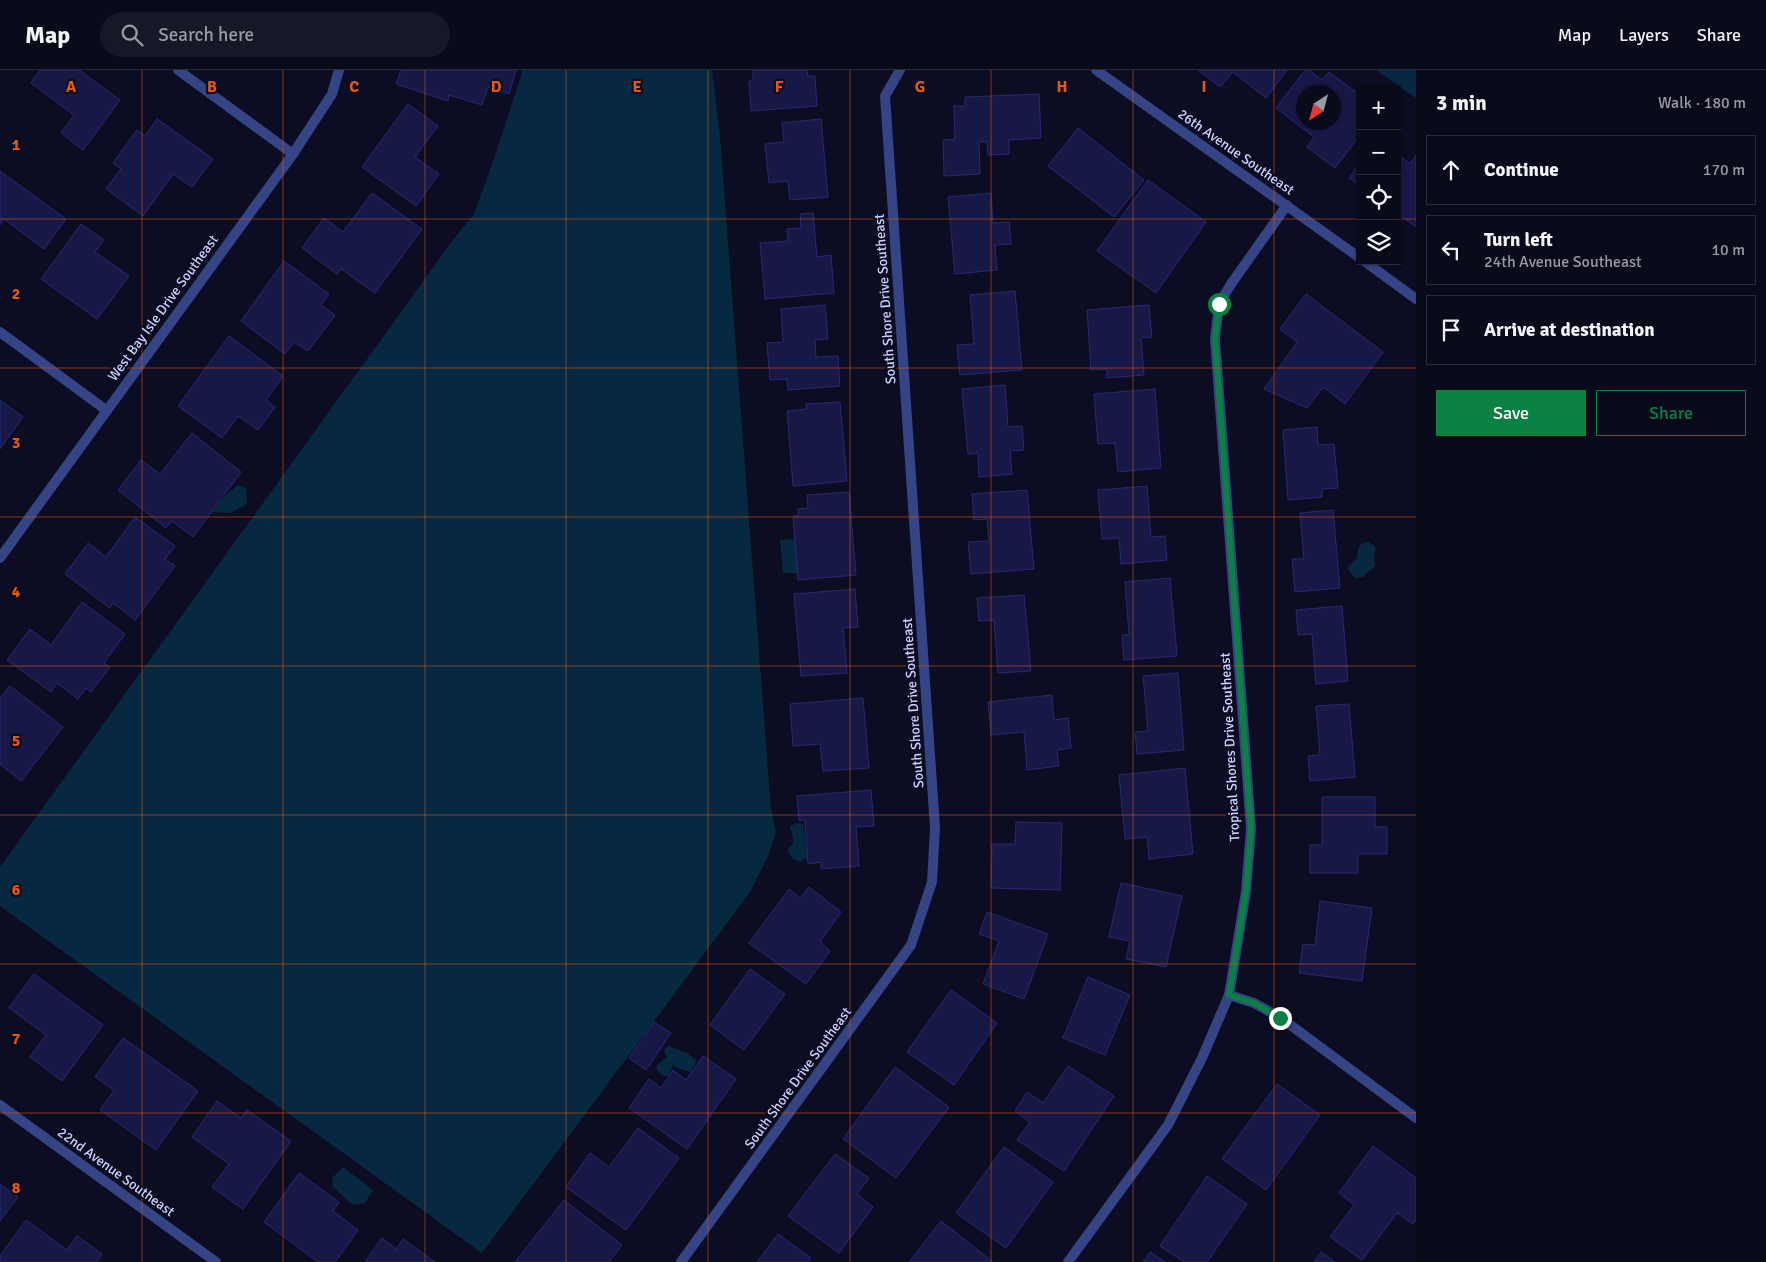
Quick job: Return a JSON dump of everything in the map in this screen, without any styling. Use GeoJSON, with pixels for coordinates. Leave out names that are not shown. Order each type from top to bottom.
{"type":"FeatureCollection","features":[{"type":"Feature","properties":{"kind":"street"},"geometry":{"type":"LineString","coordinates":[[178,70],[293,154]]}},
{"type":"Feature","properties":{"kind":"street","name":"West Bay Isle Drive Southeast"},"geometry":{"type":"LineString","coordinates":[[0,558],[293,154],[332,94],[339,70]]}},
{"type":"Feature","properties":{"kind":"street","name":"South Shore Drive Southeast"},"geometry":{"type":"LineString","coordinates":[[681,1262],[911,945],[932,882],[935,828],[885,96],[900,70]]}},
{"type":"Feature","properties":{"kind":"street","name":"26th Avenue Southeast"},"geometry":{"type":"LineString","coordinates":[[1096,70],[1356,255]]}},
{"type":"Feature","properties":{"kind":"street","name":"Tropical Shores Drive Southeast"},"geometry":{"type":"LineString","coordinates":[[1068,1262],[1168,1125],[1202,1058],[1229,995],[1246,891],[1251,829],[1215,339],[1219,304],[1287,205]]}},
{"type":"Feature","properties":{"kind":"street"},"geometry":{"type":"LineString","coordinates":[[1369,265],[1416,299]]}},
{"type":"Feature","properties":{"kind":"street"},"geometry":{"type":"LineString","coordinates":[[0,332],[106,410]]}},
{"type":"Feature","properties":{"kind":"street"},"geometry":{"type":"LineString","coordinates":[[1229,995],[1254,1003],[1280,1018],[1416,1118]]}},
{"type":"Feature","properties":{"kind":"street","name":"22nd Avenue Southeast"},"geometry":{"type":"LineString","coordinates":[[0,1105],[216,1262]]}},
{"type":"Feature","properties":{"kind":"water"},"geometry":{"type":"Polygon","coordinates":[[[523,70],[712,70],[720,137],[771,810],[776,832],[768,856],[750,892],[482,1253],[0,906],[0,867],[453,240],[474,214],[523,70]]]}},
{"type":"Feature","properties":{"kind":"water"},"geometry":{"type":"Polygon","coordinates":[[[1376,70],[1416,70],[1416,98],[1401,88],[1401,85],[1397,85],[1376,70]]]}},
{"type":"Feature","properties":{"kind":"water"},"geometry":{"type":"Polygon","coordinates":[[[238,485],[246,488],[247,504],[230,513],[212,512],[225,496],[238,485]]]}},
{"type":"Feature","properties":{"kind":"water"},"geometry":{"type":"Polygon","coordinates":[[[796,539],[798,573],[783,573],[780,540],[796,539]]]}},
{"type":"Feature","properties":{"kind":"water"},"geometry":{"type":"Polygon","coordinates":[[[1369,542],[1376,550],[1375,566],[1363,577],[1356,578],[1351,574],[1348,567],[1357,558],[1358,549],[1362,543],[1369,542]]]}},
{"type":"Feature","properties":{"kind":"water"},"geometry":{"type":"Polygon","coordinates":[[[796,823],[803,824],[804,828],[807,858],[800,862],[793,859],[787,850],[794,842],[790,827],[796,823]]]}},
{"type":"Feature","properties":{"kind":"water"},"geometry":{"type":"Polygon","coordinates":[[[668,1046],[687,1053],[696,1060],[690,1072],[673,1065],[668,1076],[663,1076],[657,1070],[656,1066],[667,1057],[664,1050],[668,1046]]]}},
{"type":"Feature","properties":{"kind":"water"},"geometry":{"type":"Polygon","coordinates":[[[343,1167],[373,1190],[365,1203],[353,1205],[333,1187],[332,1178],[343,1167]]]}},
{"type":"Feature","properties":{"kind":"building"},"geometry":{"type":"Polygon","coordinates":[[[40,70],[79,70],[120,100],[83,150],[61,133],[74,115],[31,83],[40,70]]]}},
{"type":"Feature","properties":{"kind":"building"},"geometry":{"type":"Polygon","coordinates":[[[401,70],[516,70],[509,94],[488,87],[482,105],[449,95],[448,101],[396,84],[401,70]]]}},
{"type":"Feature","properties":{"kind":"building"},"geometry":{"type":"Polygon","coordinates":[[[753,70],[807,70],[808,76],[815,76],[817,106],[751,111],[749,81],[753,80],[753,70]]]}},
{"type":"Feature","properties":{"kind":"building"},"geometry":{"type":"Polygon","coordinates":[[[1198,70],[1287,70],[1266,98],[1233,72],[1220,87],[1198,70]]]}},
{"type":"Feature","properties":{"kind":"building"},"geometry":{"type":"Polygon","coordinates":[[[1305,70],[1309,70],[1322,80],[1329,72],[1356,92],[1356,140],[1335,168],[1307,147],[1314,137],[1305,130],[1341,130],[1341,85],[1296,85],[1296,123],[1276,108],[1305,70]]]}},
{"type":"Feature","properties":{"kind":"building"},"geometry":{"type":"Polygon","coordinates":[[[1039,94],[1041,138],[1009,140],[1009,154],[988,155],[987,142],[979,142],[980,174],[944,176],[943,140],[955,139],[954,106],[965,106],[965,97],[1039,94]]]}},
{"type":"Feature","properties":{"kind":"building"},"geometry":{"type":"Polygon","coordinates":[[[408,104],[438,126],[415,157],[439,174],[416,206],[362,167],[408,104]]]}},
{"type":"Feature","properties":{"kind":"building"},"geometry":{"type":"Polygon","coordinates":[[[157,119],[213,159],[192,187],[173,174],[143,216],[106,189],[121,169],[113,163],[137,130],[145,136],[157,119]]]}},
{"type":"Feature","properties":{"kind":"building"},"geometry":{"type":"Polygon","coordinates":[[[821,119],[828,197],[790,200],[788,181],[769,183],[765,144],[784,142],[782,123],[821,119]]]}},
{"type":"Feature","properties":{"kind":"building"},"geometry":{"type":"Polygon","coordinates":[[[1078,128],[1144,180],[1114,217],[1048,166],[1078,128]]]}},
{"type":"Feature","properties":{"kind":"building"},"geometry":{"type":"Polygon","coordinates":[[[1416,155],[1416,227],[1401,216],[1401,157],[1410,164],[1416,155]]]}},
{"type":"Feature","properties":{"kind":"building"},"geometry":{"type":"Polygon","coordinates":[[[1356,168],[1356,182],[1349,178],[1356,168]]]}},
{"type":"Feature","properties":{"kind":"building"},"geometry":{"type":"Polygon","coordinates":[[[0,171],[66,219],[44,249],[4,219],[0,225],[0,171]]]}},
{"type":"Feature","properties":{"kind":"building"},"geometry":{"type":"Polygon","coordinates":[[[1148,180],[1206,222],[1156,293],[1097,251],[1148,180]]]}},
{"type":"Feature","properties":{"kind":"building"},"geometry":{"type":"Polygon","coordinates":[[[372,193],[422,229],[375,293],[341,269],[337,274],[302,248],[324,218],[343,232],[372,193]]]}},
{"type":"Feature","properties":{"kind":"building"},"geometry":{"type":"Polygon","coordinates":[[[991,193],[993,223],[1009,222],[1011,244],[995,245],[997,270],[955,274],[948,197],[991,193]]]}},
{"type":"Feature","properties":{"kind":"building"},"geometry":{"type":"Polygon","coordinates":[[[813,213],[817,257],[831,255],[834,293],[765,299],[760,243],[788,241],[787,229],[801,228],[800,214],[813,213]]]}},
{"type":"Feature","properties":{"kind":"building"},"geometry":{"type":"Polygon","coordinates":[[[81,224],[104,240],[95,252],[129,276],[97,319],[41,279],[81,224]]]}},
{"type":"Feature","properties":{"kind":"building"},"geometry":{"type":"Polygon","coordinates":[[[284,261],[329,294],[321,305],[335,315],[308,351],[294,342],[285,354],[241,321],[284,261]]]}},
{"type":"Feature","properties":{"kind":"building"},"geometry":{"type":"Polygon","coordinates":[[[1015,291],[1022,370],[960,375],[957,345],[974,344],[970,295],[1015,291]]]}},
{"type":"Feature","properties":{"kind":"building"},"geometry":{"type":"Polygon","coordinates":[[[1306,294],[1383,352],[1345,404],[1323,387],[1307,408],[1264,389],[1297,342],[1280,329],[1306,294]]]}},
{"type":"Feature","properties":{"kind":"building"},"geometry":{"type":"Polygon","coordinates":[[[825,305],[828,339],[815,340],[816,357],[838,356],[840,386],[788,390],[787,379],[770,380],[767,343],[783,342],[781,309],[825,305]]]}},
{"type":"Feature","properties":{"kind":"building"},"geometry":{"type":"Polygon","coordinates":[[[1149,305],[1152,337],[1141,338],[1144,375],[1107,378],[1107,369],[1091,370],[1087,310],[1149,305]]]}},
{"type":"Feature","properties":{"kind":"building"},"geometry":{"type":"Polygon","coordinates":[[[229,336],[283,376],[266,400],[275,407],[258,430],[238,416],[222,438],[178,406],[229,336]]]}},
{"type":"Feature","properties":{"kind":"building"},"geometry":{"type":"Polygon","coordinates":[[[1005,385],[1008,427],[1022,426],[1024,450],[1010,451],[1012,474],[979,477],[978,453],[968,454],[962,389],[1005,385]]]}},
{"type":"Feature","properties":{"kind":"building"},"geometry":{"type":"Polygon","coordinates":[[[1155,389],[1161,468],[1118,472],[1115,443],[1098,444],[1094,394],[1155,389]]]}},
{"type":"Feature","properties":{"kind":"building"},"geometry":{"type":"Polygon","coordinates":[[[0,400],[23,417],[0,449],[0,400]]]}},
{"type":"Feature","properties":{"kind":"building"},"geometry":{"type":"Polygon","coordinates":[[[840,402],[847,481],[793,486],[787,411],[806,409],[806,404],[840,402]]]}},
{"type":"Feature","properties":{"kind":"building"},"geometry":{"type":"Polygon","coordinates":[[[1317,427],[1318,445],[1334,444],[1338,488],[1322,489],[1322,497],[1288,500],[1283,430],[1317,427]]]}},
{"type":"Feature","properties":{"kind":"building"},"geometry":{"type":"Polygon","coordinates":[[[192,433],[241,472],[193,537],[172,521],[166,528],[118,490],[141,460],[160,474],[192,433]]]}},
{"type":"Feature","properties":{"kind":"building"},"geometry":{"type":"Polygon","coordinates":[[[1147,486],[1151,537],[1165,536],[1167,560],[1121,564],[1119,538],[1102,539],[1098,490],[1147,486]]]}},
{"type":"Feature","properties":{"kind":"building"},"geometry":{"type":"Polygon","coordinates":[[[1027,490],[1034,569],[971,574],[968,542],[989,541],[987,519],[974,520],[972,494],[1027,490]]]}},
{"type":"Feature","properties":{"kind":"building"},"geometry":{"type":"Polygon","coordinates":[[[849,492],[856,575],[798,580],[793,516],[798,516],[798,509],[808,508],[807,495],[849,492]]]}},
{"type":"Feature","properties":{"kind":"building"},"geometry":{"type":"Polygon","coordinates":[[[1333,510],[1340,588],[1295,592],[1292,559],[1304,559],[1300,513],[1333,510]]]}},
{"type":"Feature","properties":{"kind":"building"},"geometry":{"type":"Polygon","coordinates":[[[135,517],[175,546],[165,559],[175,566],[135,620],[113,603],[110,608],[65,574],[88,543],[106,557],[135,517]]]}},
{"type":"Feature","properties":{"kind":"building"},"geometry":{"type":"Polygon","coordinates":[[[1170,578],[1177,656],[1124,660],[1122,635],[1129,635],[1125,582],[1170,578]]]}},
{"type":"Feature","properties":{"kind":"building"},"geometry":{"type":"Polygon","coordinates":[[[855,589],[858,627],[843,628],[847,673],[801,676],[794,594],[855,589]]]}},
{"type":"Feature","properties":{"kind":"building"},"geometry":{"type":"Polygon","coordinates":[[[1024,595],[1031,671],[998,673],[994,620],[979,621],[977,598],[1024,595]]]}},
{"type":"Feature","properties":{"kind":"building"},"geometry":{"type":"Polygon","coordinates":[[[82,602],[125,634],[104,663],[110,667],[91,692],[86,688],[78,699],[57,683],[51,692],[7,660],[30,629],[51,645],[82,602]]]}},
{"type":"Feature","properties":{"kind":"building"},"geometry":{"type":"Polygon","coordinates":[[[1342,606],[1348,681],[1316,684],[1312,634],[1298,635],[1296,610],[1342,606]]]}},
{"type":"Feature","properties":{"kind":"building"},"geometry":{"type":"Polygon","coordinates":[[[1178,673],[1184,750],[1137,754],[1135,732],[1148,731],[1143,676],[1178,673]]]}},
{"type":"Feature","properties":{"kind":"building"},"geometry":{"type":"Polygon","coordinates":[[[10,686],[63,727],[21,781],[0,764],[0,698],[10,686]]]}},
{"type":"Feature","properties":{"kind":"building"},"geometry":{"type":"Polygon","coordinates":[[[1052,695],[1054,720],[1068,718],[1071,748],[1057,750],[1059,766],[1027,770],[1024,732],[991,735],[988,702],[1052,695]]]}},
{"type":"Feature","properties":{"kind":"building"},"geometry":{"type":"Polygon","coordinates":[[[863,698],[869,768],[823,771],[820,744],[793,746],[790,704],[863,698]]]}},
{"type":"Feature","properties":{"kind":"building"},"geometry":{"type":"Polygon","coordinates":[[[1349,704],[1355,777],[1310,781],[1308,756],[1320,755],[1316,706],[1349,704]]]}},
{"type":"Feature","properties":{"kind":"building"},"geometry":{"type":"Polygon","coordinates":[[[1185,768],[1193,854],[1149,859],[1147,837],[1125,839],[1119,775],[1185,768]]]}},
{"type":"Feature","properties":{"kind":"building"},"geometry":{"type":"Polygon","coordinates":[[[871,790],[874,826],[856,827],[859,866],[821,869],[821,862],[808,864],[805,820],[799,820],[797,796],[871,790]]]}},
{"type":"Feature","properties":{"kind":"building"},"geometry":{"type":"Polygon","coordinates":[[[1322,797],[1375,797],[1375,827],[1387,827],[1387,854],[1358,854],[1358,873],[1310,873],[1310,845],[1322,845],[1322,797]]]}},
{"type":"Feature","properties":{"kind":"building"},"geometry":{"type":"Polygon","coordinates":[[[1016,822],[1062,823],[1060,890],[991,888],[992,844],[1015,844],[1016,822]]]}},
{"type":"Feature","properties":{"kind":"building"},"geometry":{"type":"Polygon","coordinates":[[[1121,883],[1182,896],[1166,967],[1126,959],[1130,941],[1109,937],[1121,883]]]}},
{"type":"Feature","properties":{"kind":"building"},"geometry":{"type":"Polygon","coordinates":[[[809,887],[841,912],[820,942],[830,951],[806,984],[749,943],[789,889],[800,898],[809,887]]]}},
{"type":"Feature","properties":{"kind":"building"},"geometry":{"type":"Polygon","coordinates":[[[1320,901],[1372,908],[1362,981],[1299,973],[1303,944],[1315,945],[1320,901]]]}},
{"type":"Feature","properties":{"kind":"building"},"geometry":{"type":"Polygon","coordinates":[[[987,912],[1048,934],[1024,999],[983,984],[999,941],[979,934],[987,912]]]}},
{"type":"Feature","properties":{"kind":"building"},"geometry":{"type":"Polygon","coordinates":[[[750,969],[785,994],[744,1050],[710,1025],[750,969]]]}},
{"type":"Feature","properties":{"kind":"building"},"geometry":{"type":"Polygon","coordinates":[[[34,974],[103,1025],[62,1081],[30,1057],[46,1035],[9,1008],[34,974]]]}},
{"type":"Feature","properties":{"kind":"building"},"geometry":{"type":"Polygon","coordinates":[[[1088,977],[1130,995],[1105,1055],[1063,1038],[1088,977]]]}},
{"type":"Feature","properties":{"kind":"building"},"geometry":{"type":"Polygon","coordinates":[[[951,990],[997,1023],[954,1085],[907,1052],[951,990]]]}},
{"type":"Feature","properties":{"kind":"building"},"geometry":{"type":"Polygon","coordinates":[[[654,1022],[671,1033],[646,1070],[629,1058],[654,1022]]]}},
{"type":"Feature","properties":{"kind":"building"},"geometry":{"type":"Polygon","coordinates":[[[123,1038],[198,1091],[156,1150],[100,1110],[114,1090],[95,1077],[123,1038]]]}},
{"type":"Feature","properties":{"kind":"building"},"geometry":{"type":"Polygon","coordinates":[[[703,1056],[736,1079],[687,1149],[629,1108],[649,1079],[661,1088],[673,1070],[686,1080],[703,1056]]]}},
{"type":"Feature","properties":{"kind":"building"},"geometry":{"type":"Polygon","coordinates":[[[1068,1066],[1114,1096],[1064,1171],[1017,1140],[1030,1122],[1015,1111],[1027,1092],[1043,1103],[1068,1066]]]}},
{"type":"Feature","properties":{"kind":"building"},"geometry":{"type":"Polygon","coordinates":[[[895,1067],[949,1107],[896,1178],[843,1139],[895,1067]]]}},
{"type":"Feature","properties":{"kind":"building"},"geometry":{"type":"Polygon","coordinates":[[[1277,1084],[1320,1115],[1266,1190],[1222,1159],[1277,1084]]]}},
{"type":"Feature","properties":{"kind":"building"},"geometry":{"type":"Polygon","coordinates":[[[217,1101],[241,1118],[247,1110],[291,1141],[243,1209],[212,1187],[229,1164],[192,1137],[217,1101]]]}},
{"type":"Feature","properties":{"kind":"building"},"geometry":{"type":"Polygon","coordinates":[[[638,1128],[679,1158],[626,1230],[566,1187],[590,1153],[609,1167],[638,1128]]]}},
{"type":"Feature","properties":{"kind":"building"},"geometry":{"type":"Polygon","coordinates":[[[1373,1146],[1416,1178],[1416,1220],[1413,1224],[1397,1213],[1362,1260],[1330,1237],[1354,1205],[1339,1193],[1373,1146]]]}},
{"type":"Feature","properties":{"kind":"building"},"geometry":{"type":"Polygon","coordinates":[[[1004,1147],[1053,1182],[1006,1248],[956,1213],[1004,1147]]]}},
{"type":"Feature","properties":{"kind":"building"},"geometry":{"type":"Polygon","coordinates":[[[835,1154],[869,1178],[857,1194],[873,1207],[839,1253],[788,1216],[835,1154]]]}},
{"type":"Feature","properties":{"kind":"building"},"geometry":{"type":"Polygon","coordinates":[[[299,1173],[339,1202],[333,1211],[358,1230],[335,1262],[318,1262],[264,1222],[299,1173]]]}},
{"type":"Feature","properties":{"kind":"building"},"geometry":{"type":"Polygon","coordinates":[[[1207,1176],[1247,1204],[1207,1262],[1184,1262],[1160,1246],[1207,1176]]]}},
{"type":"Feature","properties":{"kind":"building"},"geometry":{"type":"Polygon","coordinates":[[[0,1184],[18,1197],[0,1221],[0,1184]]]}},
{"type":"Feature","properties":{"kind":"building"},"geometry":{"type":"Polygon","coordinates":[[[564,1200],[622,1245],[609,1262],[515,1262],[564,1200]]]}},
{"type":"Feature","properties":{"kind":"building"},"geometry":{"type":"Polygon","coordinates":[[[26,1220],[67,1250],[77,1236],[102,1254],[97,1262],[0,1262],[0,1256],[26,1220]]]}},
{"type":"Feature","properties":{"kind":"building"},"geometry":{"type":"Polygon","coordinates":[[[941,1221],[993,1262],[909,1262],[941,1221]]]}},
{"type":"Feature","properties":{"kind":"building"},"geometry":{"type":"Polygon","coordinates":[[[778,1234],[811,1258],[808,1262],[757,1262],[778,1234]]]}},
{"type":"Feature","properties":{"kind":"building"},"geometry":{"type":"Polygon","coordinates":[[[382,1238],[396,1249],[403,1239],[435,1262],[365,1262],[382,1238]]]}},
{"type":"Feature","properties":{"kind":"building"},"geometry":{"type":"Polygon","coordinates":[[[1150,1252],[1165,1262],[1143,1262],[1150,1252]]]}},
{"type":"Feature","properties":{"kind":"building"},"geometry":{"type":"Polygon","coordinates":[[[1321,1252],[1335,1262],[1314,1262],[1321,1252]]]}},
{"type":"Feature","properties":{"kind":"route"},"geometry":{"type":"LineString","coordinates":[[1219,304],[1215,339],[1251,829],[1246,891],[1229,995],[1254,1003],[1280,1018]]}}]}
